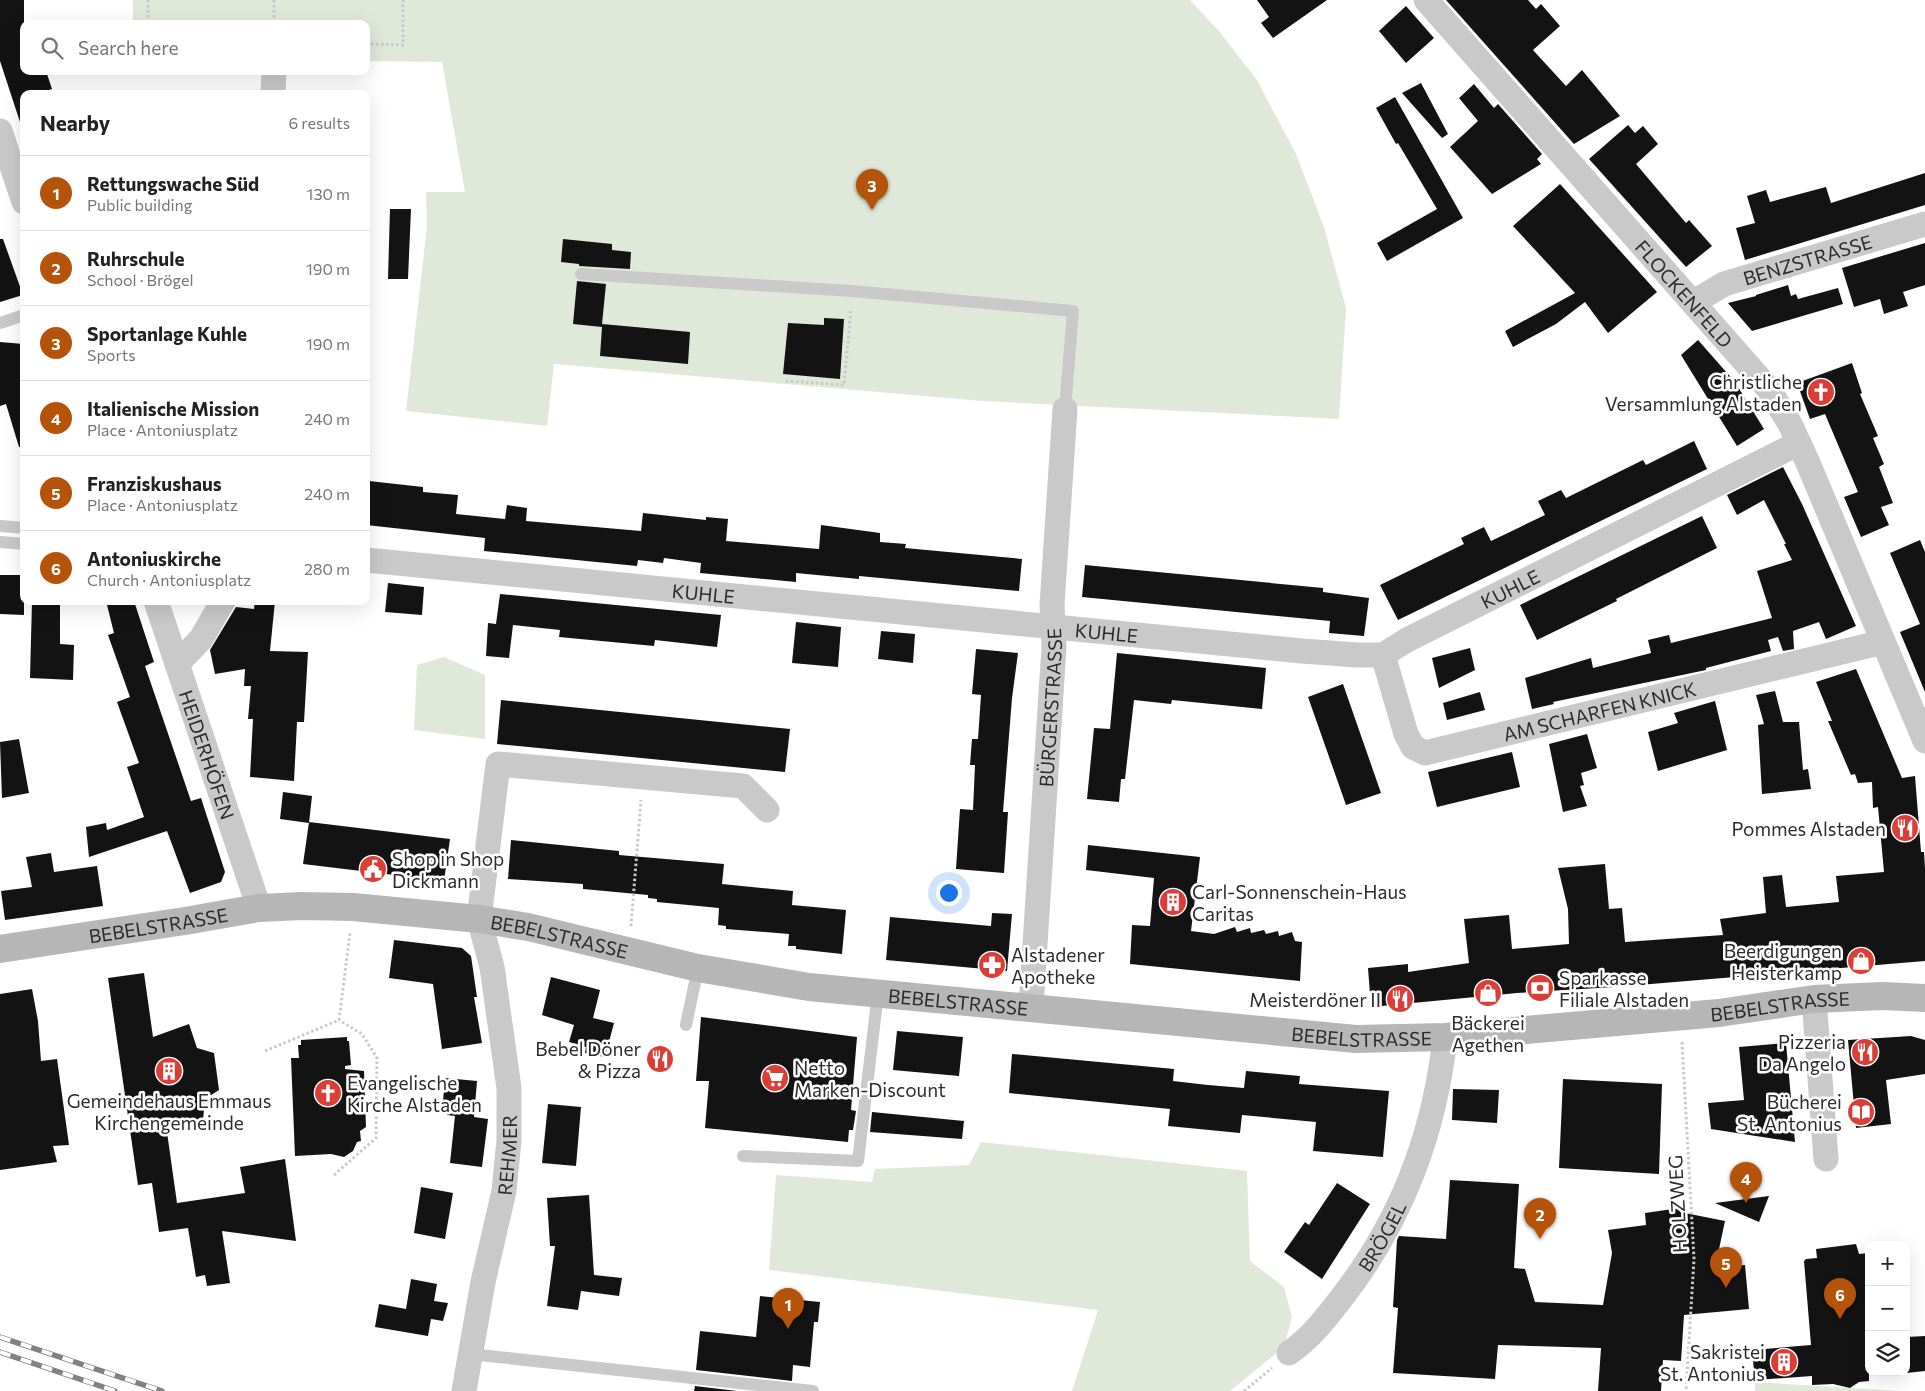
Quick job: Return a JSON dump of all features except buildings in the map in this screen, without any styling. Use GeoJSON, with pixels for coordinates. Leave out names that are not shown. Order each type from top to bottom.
{"type":"FeatureCollection","features":[{"type":"Feature","properties":{"kind":"street","name":"FLOCKENFELD"},"geometry":{"type":"LineString","coordinates":[[1426,0],[1768,388],[1799,443],[1925,741]]}},
{"type":"Feature","properties":{"kind":"street"},"geometry":{"type":"LineString","coordinates":[[273,90],[274,75]]}},
{"type":"Feature","properties":{"kind":"street"},"geometry":{"type":"LineString","coordinates":[[0,131],[20,190]]}},
{"type":"Feature","properties":{"kind":"street","name":"BENZSTRASSE"},"geometry":{"type":"LineString","coordinates":[[1694,302],[1724,284],[1925,224]]}},
{"type":"Feature","properties":{"kind":"street","name":"BÜRGERSTRASSE"},"geometry":{"type":"LineString","coordinates":[[1032,1007],[1054,647],[1052,627],[1065,408]]}},
{"type":"Feature","properties":{"kind":"street","name":"KUHLE"},"geometry":{"type":"LineString","coordinates":[[370,560],[1357,656],[1382,655],[1415,635],[1799,443]]}},
{"type":"Feature","properties":{"kind":"street","name":"HEIDERHÖFEN"},"geometry":{"type":"LineString","coordinates":[[157,605],[259,908]]}},
{"type":"Feature","properties":{"kind":"street"},"geometry":{"type":"LineString","coordinates":[[177,664],[201,639],[221,605]]}},
{"type":"Feature","properties":{"kind":"street","name":"AM SCHARFEN KNICK"},"geometry":{"type":"LineString","coordinates":[[1382,655],[1406,734],[1413,748],[1425,753],[1883,642]]}},
{"type":"Feature","properties":{"kind":"street"},"geometry":{"type":"LineString","coordinates":[[479,920],[498,764],[743,786],[767,810]]}},
{"type":"Feature","properties":{"kind":"street","name":"BEBELSTRASSE"},"geometry":{"type":"LineString","coordinates":[[0,949],[176,923],[259,908],[302,906],[353,907],[479,920],[544,930],[698,968],[809,987],[1356,1039],[1445,1037],[1681,1016],[1814,999],[1883,996],[1925,998]]}},
{"type":"Feature","properties":{"kind":"street","name":"REHMER"},"geometry":{"type":"LineString","coordinates":[[464,1391],[483,1282],[504,1191],[510,1114],[509,1088],[492,967],[479,920]]}},
{"type":"Feature","properties":{"kind":"street"},"geometry":{"type":"LineString","coordinates":[[1814,999],[1826,1159]]}},
{"type":"Feature","properties":{"kind":"street","name":"BRÖGEL"},"geometry":{"type":"LineString","coordinates":[[1289,1354],[1304,1343],[1331,1313],[1380,1244],[1395,1216],[1420,1150],[1441,1072],[1445,1037]]}},
{"type":"Feature","properties":{"kind":"lane"},"geometry":{"type":"LineString","coordinates":[[581,274],[852,291],[1073,310],[1065,408]]}},
{"type":"Feature","properties":{"kind":"lane"},"geometry":{"type":"LineString","coordinates":[[0,323],[20,316]]}},
{"type":"Feature","properties":{"kind":"lane"},"geometry":{"type":"LineString","coordinates":[[0,526],[20,528]]}},
{"type":"Feature","properties":{"kind":"lane"},"geometry":{"type":"LineString","coordinates":[[0,542],[20,544]]}},
{"type":"Feature","properties":{"kind":"lane"},"geometry":{"type":"LineString","coordinates":[[686,1025],[698,968]]}},
{"type":"Feature","properties":{"kind":"lane"},"geometry":{"type":"LineString","coordinates":[[744,1156],[858,1161],[878,993]]}},
{"type":"Feature","properties":{"kind":"lane"},"geometry":{"type":"LineString","coordinates":[[470,1354],[814,1391]]}},
{"type":"Feature","properties":{"kind":"path"},"geometry":{"type":"LineString","coordinates":[[148,0],[148,20]]}},
{"type":"Feature","properties":{"kind":"path"},"geometry":{"type":"LineString","coordinates":[[274,0],[274,20]]}},
{"type":"Feature","properties":{"kind":"path"},"geometry":{"type":"LineString","coordinates":[[370,44],[403,45],[403,0]]}},
{"type":"Feature","properties":{"kind":"path"},"geometry":{"type":"LineString","coordinates":[[786,381],[844,385],[852,291]]}},
{"type":"Feature","properties":{"kind":"path"},"geometry":{"type":"LineString","coordinates":[[629,950],[643,777]]}},
{"type":"Feature","properties":{"kind":"path"},"geometry":{"type":"LineString","coordinates":[[339,1020],[353,907]]}},
{"type":"Feature","properties":{"kind":"path","name":"HOLZWEG"},"geometry":{"type":"LineString","coordinates":[[1681,1016],[1694,1259],[1686,1391]]}},
{"type":"Feature","properties":{"kind":"path"},"geometry":{"type":"LineString","coordinates":[[265,1051],[339,1020]]}},
{"type":"Feature","properties":{"kind":"path"},"geometry":{"type":"LineString","coordinates":[[334,1175],[376,1138],[377,1058],[362,1034],[339,1020]]}},
{"type":"Feature","properties":{"kind":"path"},"geometry":{"type":"LineString","coordinates":[[1244,1391],[1289,1354]]}},
{"type":"Feature","properties":{"kind":"green space"},"geometry":{"type":"Polygon","coordinates":[[[133,0],[1190,0],[1219,31],[1257,80],[1296,154],[1324,227],[1346,308],[1339,419],[983,401],[554,364],[547,426],[406,411],[427,226],[426,192],[465,192],[442,62],[370,61],[370,20],[133,20],[133,0]]]}},
{"type":"Feature","properties":{"kind":"green space"},"geometry":{"type":"Polygon","coordinates":[[[444,657],[485,675],[485,739],[414,730],[417,665],[444,657]]]}},
{"type":"Feature","properties":{"kind":"green space"},"geometry":{"type":"Polygon","coordinates":[[[981,1142],[1247,1171],[1250,1261],[1284,1287],[1292,1317],[1284,1347],[1230,1391],[1072,1391],[1098,1310],[769,1270],[776,1175],[872,1182],[875,1169],[969,1165],[981,1142]]]}},
{"type":"Feature","properties":{"kind":"green space"},"geometry":{"type":"Polygon","coordinates":[[[1755,1382],[1900,1391],[1755,1391],[1755,1382]]]}},
{"type":"Feature","properties":{"kind":"railway"},"geometry":{"type":"LineString","coordinates":[[0,1337],[162,1391]]}},
{"type":"Feature","properties":{"kind":"railway"},"geometry":{"type":"LineString","coordinates":[[0,1352],[115,1391]]}},
{"type":"Feature","properties":{"kind":"place","name":"Sportanlage Kuhle"},"geometry":{"type":"Point","coordinates":[872,210]}},
{"type":"Feature","properties":{"kind":"place","name":"Christliche Versammlung Alstaden"},"geometry":{"type":"Point","coordinates":[1821,392]}},
{"type":"Feature","properties":{"kind":"place","name":"Pommes Alstaden"},"geometry":{"type":"Point","coordinates":[1905,828]}},
{"type":"Feature","properties":{"kind":"place","name":"Shop in Shop Dickmann"},"geometry":{"type":"Point","coordinates":[373,869]}},
{"type":"Feature","properties":{"kind":"place","name":"Carl-Sonnenschein-Haus Caritas"},"geometry":{"type":"Point","coordinates":[1173,902]}},
{"type":"Feature","properties":{"kind":"place","name":"Beerdigungen Heisterkamp"},"geometry":{"type":"Point","coordinates":[1861,961]}},
{"type":"Feature","properties":{"kind":"place","name":"Alstadener Apotheke"},"geometry":{"type":"Point","coordinates":[992,965]}},
{"type":"Feature","properties":{"kind":"place","name":"Sparkasse Filiale Alstaden"},"geometry":{"type":"Point","coordinates":[1540,988]}},
{"type":"Feature","properties":{"kind":"place","name":"Bäckerei Agethen"},"geometry":{"type":"Point","coordinates":[1488,993]}},
{"type":"Feature","properties":{"kind":"place","name":"Meisterdöner II"},"geometry":{"type":"Point","coordinates":[1400,999]}},
{"type":"Feature","properties":{"kind":"place","name":"Pizzeria Da Angelo"},"geometry":{"type":"Point","coordinates":[1865,1052]}},
{"type":"Feature","properties":{"kind":"place","name":"Bebel Döner & Pizza"},"geometry":{"type":"Point","coordinates":[660,1059]}},
{"type":"Feature","properties":{"kind":"place","name":"Gemeindehaus Emmaus Kirchengemeinde"},"geometry":{"type":"Point","coordinates":[169,1071]}},
{"type":"Feature","properties":{"kind":"place","name":"Netto Marken-Discount"},"geometry":{"type":"Point","coordinates":[775,1078]}},
{"type":"Feature","properties":{"kind":"place","name":"Evangelische Kirche Alstaden"},"geometry":{"type":"Point","coordinates":[328,1093]}},
{"type":"Feature","properties":{"kind":"place","name":"Bücherei St. Antonius"},"geometry":{"type":"Point","coordinates":[1861,1112]}},
{"type":"Feature","properties":{"kind":"place","name":"Italienische Mission"},"geometry":{"type":"Point","coordinates":[1746,1203]}},
{"type":"Feature","properties":{"kind":"place","name":"Ruhrschule"},"geometry":{"type":"Point","coordinates":[1540,1239]}},
{"type":"Feature","properties":{"kind":"place","name":"Franziskushaus"},"geometry":{"type":"Point","coordinates":[1726,1288]}},
{"type":"Feature","properties":{"kind":"place","name":"Antoniuskirche"},"geometry":{"type":"Point","coordinates":[1840,1319]}},
{"type":"Feature","properties":{"kind":"place","name":"Rettungswache Süd"},"geometry":{"type":"Point","coordinates":[788,1329]}},
{"type":"Feature","properties":{"kind":"place","name":"Sakristei St. Antonius"},"geometry":{"type":"Point","coordinates":[1784,1362]}}]}
